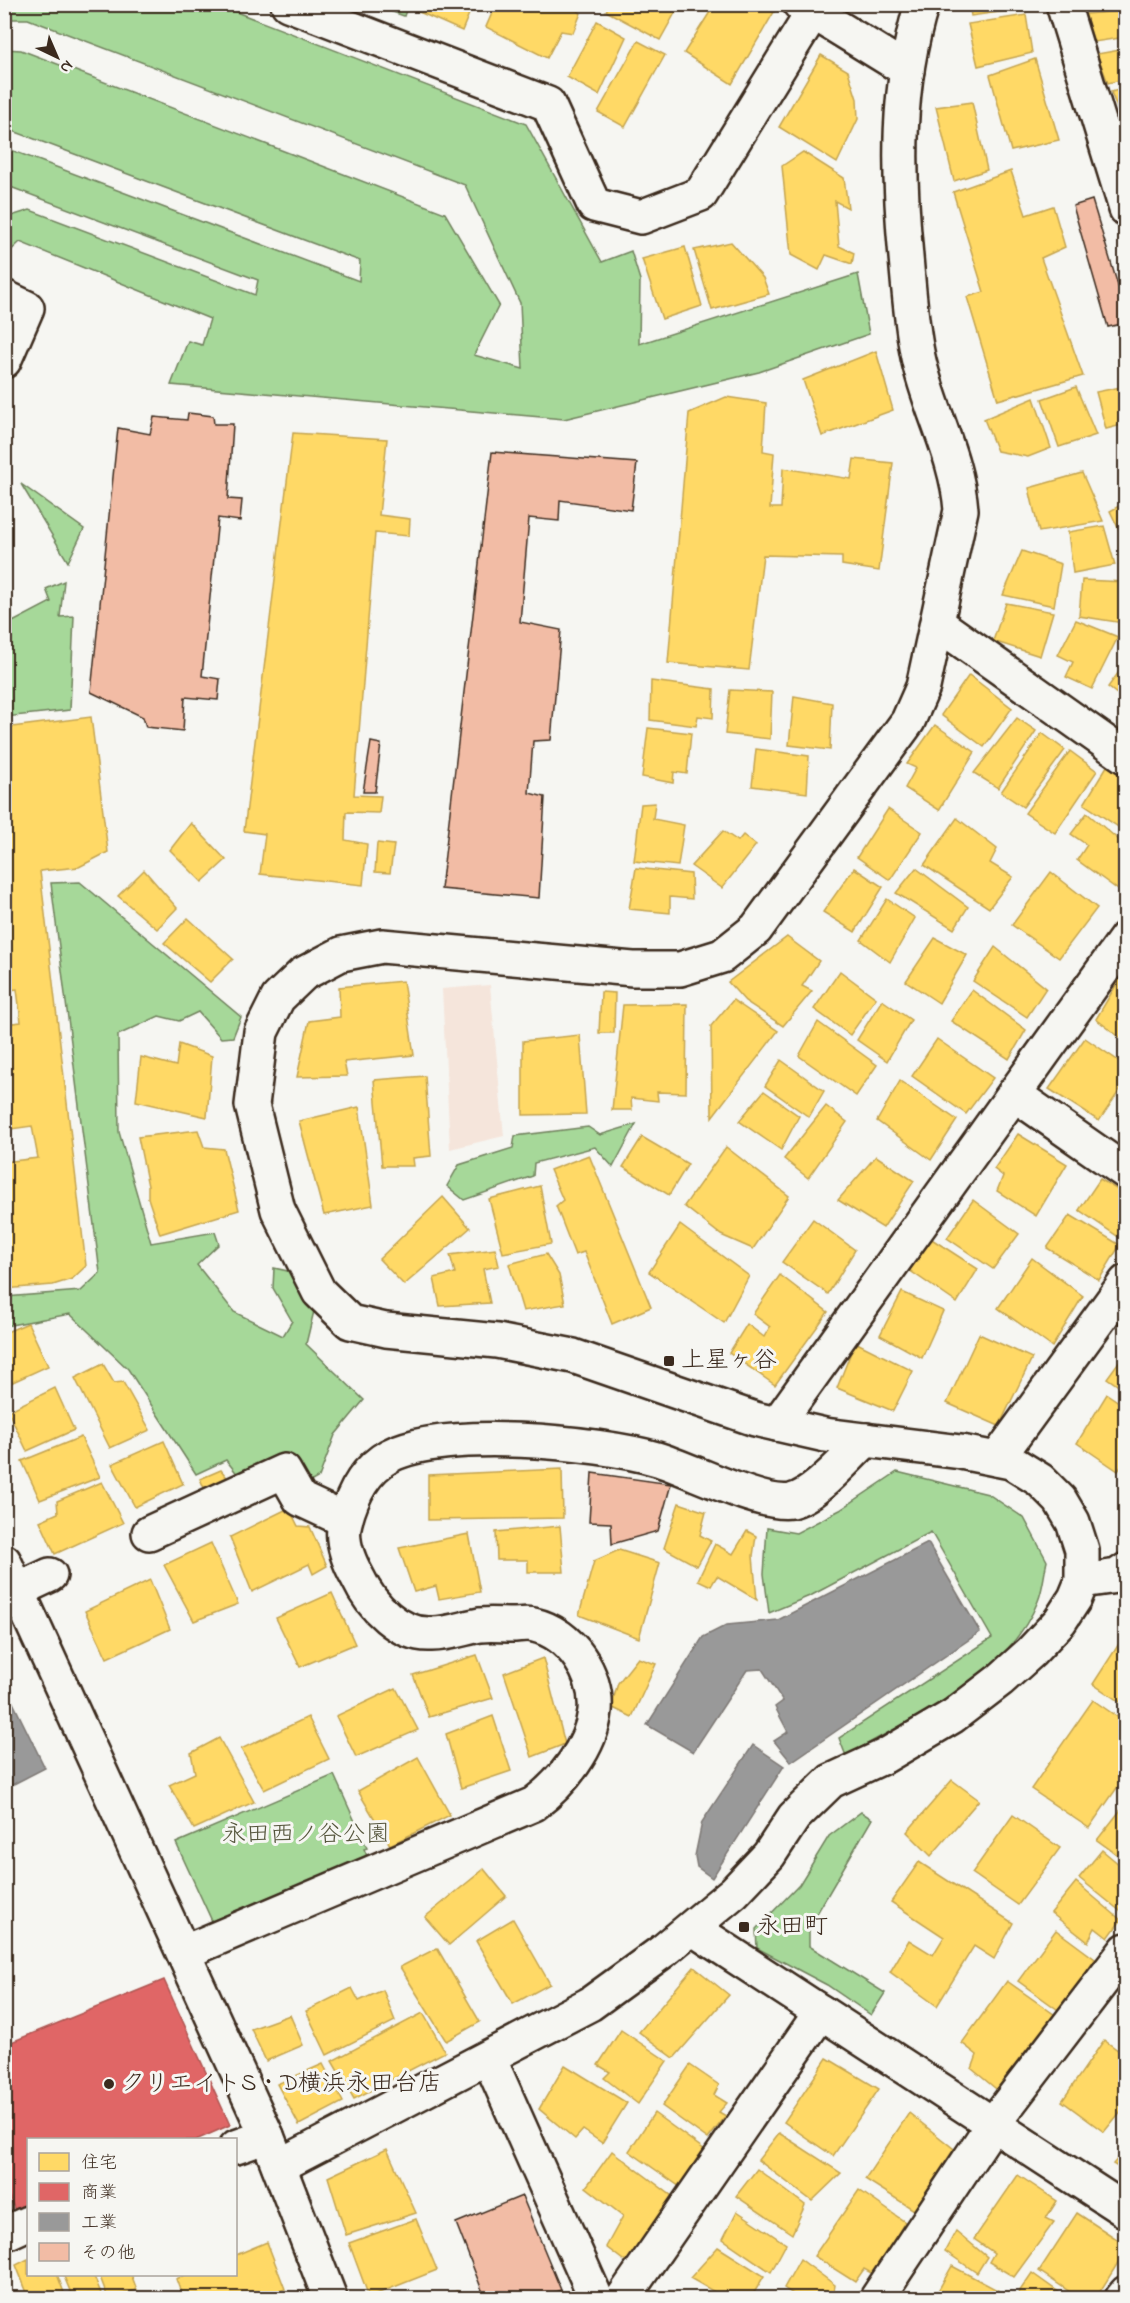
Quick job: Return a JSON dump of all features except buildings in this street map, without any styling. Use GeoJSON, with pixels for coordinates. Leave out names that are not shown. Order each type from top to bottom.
{"type":"FeatureCollection","features":[{"type":"Feature","properties":{"kind":"street"},"geometry":{"type":"LineString","coordinates":[[288,4],[548,104],[594,205],[641,217],[701,194],[806,8],[907,70]]}},
{"type":"Feature","properties":{"kind":"street"},"geometry":{"type":"LineString","coordinates":[[279,2166],[590,2004],[692,1928],[734,1892],[762,1863],[794,1817],[831,1781],[885,1756],[953,1716],[1000,1680],[1060,1621],[1075,1598],[1082,1581],[1082,1550],[1073,1522],[1060,1500],[1040,1480],[1011,1462],[777,1424],[672,1392],[573,1356],[497,1341],[386,1330],[350,1322],[319,1292],[278,1210],[252,1105],[261,1032],[278,998],[303,974],[341,954],[382,946],[633,969],[680,969],[722,956],[756,929],[908,721],[923,687],[961,510],[959,482],[918,358],[901,202],[899,132],[907,70],[922,4]]}},
{"type":"Feature","properties":{"kind":"street"},"geometry":{"type":"LineString","coordinates":[[1063,4],[1125,209]]}},
{"type":"Feature","properties":{"kind":"street"},"geometry":{"type":"LineString","coordinates":[[4,297],[27,308],[4,361]]}},
{"type":"Feature","properties":{"kind":"street"},"geometry":{"type":"LineString","coordinates":[[938,623],[1125,757]]}},
{"type":"Feature","properties":{"kind":"street"},"geometry":{"type":"LineString","coordinates":[[777,1424],[1125,938]]}},
{"type":"Feature","properties":{"kind":"street"},"geometry":{"type":"LineString","coordinates":[[1014,1094],[1125,1173]]}},
{"type":"Feature","properties":{"kind":"street"},"geometry":{"type":"LineString","coordinates":[[997,1459],[1125,1282]]}},
{"type":"Feature","properties":{"kind":"street"},"geometry":{"type":"LineString","coordinates":[[185,1952],[534,1804],[553,1790],[570,1770],[586,1738],[595,1710],[590,1683],[582,1659],[566,1640],[534,1625],[483,1625],[430,1634],[403,1629],[382,1612],[362,1586],[349,1560],[343,1529],[351,1501],[364,1476],[389,1456],[413,1448],[449,1442],[548,1440],[655,1458],[771,1501],[793,1501],[815,1488],[866,1440]]}},
{"type":"Feature","properties":{"kind":"street"},"geometry":{"type":"LineString","coordinates":[[149,1533],[284,1471],[300,1498],[345,1520]]}},
{"type":"Feature","properties":{"kind":"street"},"geometry":{"type":"LineString","coordinates":[[50,1575],[11,1575],[267,2136],[330,2298]]}},
{"type":"Feature","properties":{"kind":"street"},"geometry":{"type":"LineString","coordinates":[[1082,1581],[1123,1576]]}},
{"type":"Feature","properties":{"kind":"street"},"geometry":{"type":"LineString","coordinates":[[692,1928],[1125,2211]]}},
{"type":"Feature","properties":{"kind":"street"},"geometry":{"type":"LineString","coordinates":[[877,2298],[993,2124],[1125,1950]]}},
{"type":"Feature","properties":{"kind":"street"},"geometry":{"type":"LineString","coordinates":[[623,2298],[821,2012]]}},
{"type":"Feature","properties":{"kind":"street"},"geometry":{"type":"LineString","coordinates":[[489,2058],[596,2298]]}},
{"type":"Feature","properties":{"kind":"street"},"geometry":{"type":"LineString","coordinates":[[237,2147],[267,2136]]}},
{"type":"Feature","properties":{"kind":"street"},"geometry":{"type":"LineString","coordinates":[[4,2234],[27,2223]]}},
{"type":"Feature","properties":{"kind":"street"},"geometry":{"type":"LineString","coordinates":[[1122,2298],[1125,2293]]}},
{"type":"Feature","properties":{"kind":"shaded area"},"geometry":{"type":"Polygon","coordinates":[[[490,985],[504,1136],[450,1149],[442,989],[490,985]]]}},
{"type":"Feature","properties":{"kind":"green space"},"geometry":{"type":"Polygon","coordinates":[[[5,4],[218,5],[526,124],[602,262],[631,251],[640,280],[639,344],[858,274],[869,334],[759,372],[564,419],[171,385],[188,341],[202,345],[210,319],[20,242],[5,256],[5,218],[30,210],[255,295],[258,280],[5,185],[5,152],[11,150],[359,281],[360,261],[5,128],[5,49],[21,50],[445,213],[499,305],[474,355],[523,369],[520,303],[465,185],[28,19],[5,19],[5,4]]]}},
{"type":"Feature","properties":{"kind":"green space"},"geometry":{"type":"Polygon","coordinates":[[[377,4],[408,5],[404,16],[376,6],[377,4]]]}},
{"type":"Feature","properties":{"kind":"green space"},"geometry":{"type":"Polygon","coordinates":[[[21,484],[84,529],[68,562],[21,484]]]}},
{"type":"Feature","properties":{"kind":"green space"},"geometry":{"type":"Polygon","coordinates":[[[64,581],[60,617],[74,616],[70,710],[5,717],[5,626],[51,602],[46,589],[64,581]]]}},
{"type":"Feature","properties":{"kind":"green space"},"geometry":{"type":"Polygon","coordinates":[[[80,882],[241,1017],[233,1037],[221,1038],[198,1012],[179,1021],[159,1016],[118,1035],[119,1132],[151,1243],[215,1232],[219,1244],[197,1265],[234,1312],[283,1336],[292,1321],[273,1288],[274,1268],[292,1272],[314,1311],[306,1344],[364,1400],[335,1435],[319,1477],[305,1485],[289,1455],[239,1476],[226,1460],[196,1474],[128,1369],[70,1314],[5,1326],[5,1297],[81,1291],[100,1273],[51,883],[80,882]]]}},
{"type":"Feature","properties":{"kind":"green space"},"geometry":{"type":"Polygon","coordinates":[[[636,1124],[613,1167],[595,1147],[534,1163],[533,1176],[464,1200],[447,1186],[459,1165],[513,1148],[515,1136],[588,1127],[600,1135],[636,1124]]]}},
{"type":"Feature","properties":{"kind":"green space"},"geometry":{"type":"Polygon","coordinates":[[[897,1472],[988,1494],[1024,1518],[1047,1561],[1038,1601],[1024,1628],[1005,1652],[956,1692],[846,1756],[839,1738],[992,1638],[931,1532],[812,1595],[769,1613],[764,1574],[767,1528],[796,1533],[840,1510],[897,1472]]]}},
{"type":"Feature","properties":{"kind":"green space","name":"永田西ノ谷公園"},"geometry":{"type":"Polygon","coordinates":[[[334,1775],[367,1848],[364,1849],[367,1856],[212,1921],[176,1843],[334,1775]]]}},
{"type":"Feature","properties":{"kind":"green space"},"geometry":{"type":"Polygon","coordinates":[[[861,1812],[872,1819],[809,1927],[809,1946],[885,1993],[871,2015],[827,1985],[757,1948],[756,1929],[799,1885],[829,1836],[861,1812]]]}},
{"type":"Feature","properties":{"kind":"place","name":"上星ヶ谷"},"geometry":{"type":"Point","coordinates":[669,1361]}},
{"type":"Feature","properties":{"kind":"place","name":"永田町"},"geometry":{"type":"Point","coordinates":[744,1927]}},
{"type":"Feature","properties":{"kind":"place","name":"クリエイトS・D横浜永田台店"},"geometry":{"type":"Point","coordinates":[109,2084]}}]}
